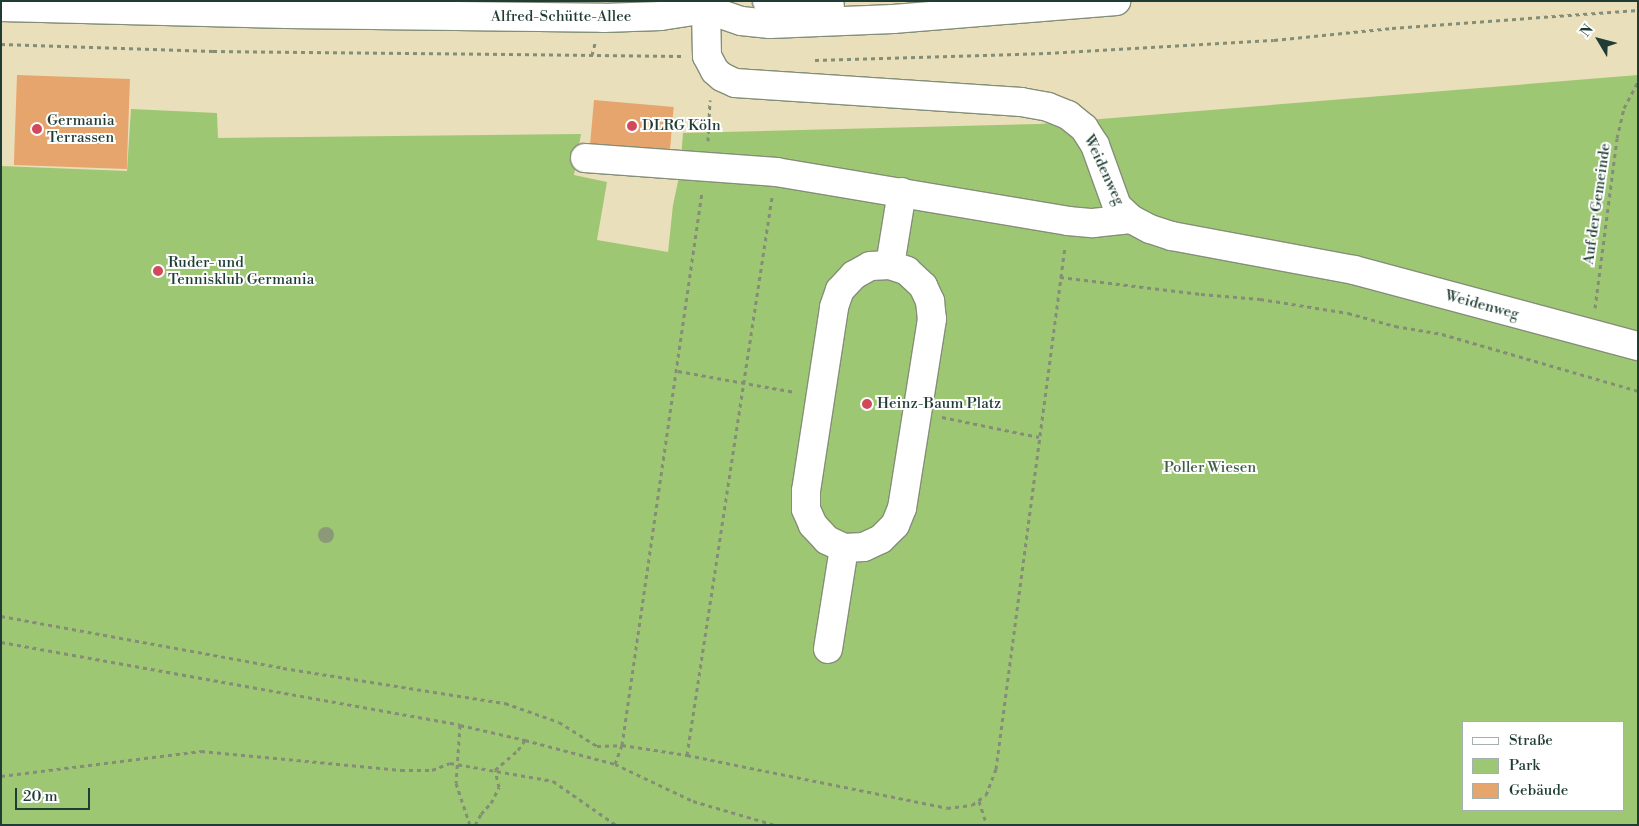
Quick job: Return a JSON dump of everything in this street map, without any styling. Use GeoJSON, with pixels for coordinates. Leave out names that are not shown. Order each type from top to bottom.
{"type":"FeatureCollection","features":[{"type":"Feature","properties":{"kind":"street"},"geometry":{"type":"LineString","coordinates":[[767,1],[854,6]]}},
{"type":"Feature","properties":{"kind":"street","name":"Alfred-Schütte-Allee"},"geometry":{"type":"LineString","coordinates":[[1,7],[222,7],[602,18],[661,16],[714,5],[741,21],[770,24],[893,19],[1116,1]]}},
{"type":"Feature","properties":{"kind":"street"},"geometry":{"type":"LineString","coordinates":[[707,56],[714,5]]}},
{"type":"Feature","properties":{"kind":"street","name":"Weidenweg"},"geometry":{"type":"LineString","coordinates":[[707,56],[715,71],[722,78],[735,83],[1021,102],[1048,107],[1068,115],[1084,128],[1095,145],[1117,206],[1131,219],[1150,229],[1172,236],[1354,270],[1638,346]]}},
{"type":"Feature","properties":{"kind":"street"},"geometry":{"type":"LineString","coordinates":[[585,158],[776,172],[1068,220],[1093,222],[1131,219]]}},
{"type":"Feature","properties":{"kind":"street"},"geometry":{"type":"LineString","coordinates":[[890,265],[902,192]]}},
{"type":"Feature","properties":{"kind":"street"},"geometry":{"type":"LineString","coordinates":[[890,265],[907,271],[923,286],[930,301],[932,319],[902,508],[895,525],[881,539],[864,547],[844,548],[827,540],[813,525],[806,509],[806,491],[834,307],[840,290],[854,275],[870,266],[890,265]]}},
{"type":"Feature","properties":{"kind":"street"},"geometry":{"type":"LineString","coordinates":[[828,649],[844,548]]}},
{"type":"Feature","properties":{"kind":"path"},"geometry":{"type":"LineString","coordinates":[[813,60],[1047,53],[1264,41],[1392,28],[1638,10]]}},
{"type":"Feature","properties":{"kind":"path"},"geometry":{"type":"LineString","coordinates":[[1,44],[213,51],[707,56]]}},
{"type":"Feature","properties":{"kind":"path","name":"Auf der Gemeinde"},"geometry":{"type":"LineString","coordinates":[[1591,333],[1617,138],[1624,108],[1638,82]]}},
{"type":"Feature","properties":{"kind":"path"},"geometry":{"type":"LineString","coordinates":[[615,764],[622,745],[678,370],[706,166]]}},
{"type":"Feature","properties":{"kind":"path"},"geometry":{"type":"LineString","coordinates":[[687,755],[776,172]]}},
{"type":"Feature","properties":{"kind":"path"},"geometry":{"type":"LineString","coordinates":[[1,616],[283,668],[505,703],[559,722],[597,746],[622,745],[687,755],[947,808],[964,808],[979,801],[990,788],[996,769],[1068,220]]}},
{"type":"Feature","properties":{"kind":"path"},"geometry":{"type":"LineString","coordinates":[[1060,277],[1260,299],[1348,313],[1395,326],[1442,334],[1638,392]]}},
{"type":"Feature","properties":{"kind":"path"},"geometry":{"type":"LineString","coordinates":[[678,370],[820,396]]}},
{"type":"Feature","properties":{"kind":"path"},"geometry":{"type":"LineString","coordinates":[[917,412],[1039,437]]}},
{"type":"Feature","properties":{"kind":"path"},"geometry":{"type":"LineString","coordinates":[[1,642],[460,725],[525,740],[615,764],[693,801],[775,825]]}},
{"type":"Feature","properties":{"kind":"path"},"geometry":{"type":"LineString","coordinates":[[460,725],[456,783],[470,825]]}},
{"type":"Feature","properties":{"kind":"path"},"geometry":{"type":"LineString","coordinates":[[495,770],[518,750],[525,740]]}},
{"type":"Feature","properties":{"kind":"path"},"geometry":{"type":"LineString","coordinates":[[1,776],[201,751],[401,770],[432,770],[450,763],[553,781],[616,825]]}},
{"type":"Feature","properties":{"kind":"path"},"geometry":{"type":"LineString","coordinates":[[475,825],[481,814],[491,803],[499,787],[495,770]]}},
{"type":"Feature","properties":{"kind":"path"},"geometry":{"type":"LineString","coordinates":[[979,801],[987,825]]}},
{"type":"Feature","properties":{"kind":"green space","name":"Poller Wiesen"},"geometry":{"type":"Polygon","coordinates":[[[1638,75],[1638,825],[1,825],[1,166],[127,171],[131,109],[217,113],[218,138],[581,134],[574,175],[607,182],[597,240],[668,252],[673,205],[680,172],[683,133],[1039,124],[1638,75]]]}},
{"type":"Feature","properties":{"kind":"building"},"geometry":{"type":"Polygon","coordinates":[[[17,75],[130,79],[127,169],[14,165],[17,75]]]}},
{"type":"Feature","properties":{"kind":"building","name":"DLRG Köln"},"geometry":{"type":"Polygon","coordinates":[[[594,100],[674,107],[669,158],[590,151],[594,100]]]}},
{"type":"Feature","properties":{"kind":"place","name":"DLRG Köln"},"geometry":{"type":"Point","coordinates":[632,126]}},
{"type":"Feature","properties":{"kind":"place","name":"Germania Terrassen"},"geometry":{"type":"Point","coordinates":[37,129]}},
{"type":"Feature","properties":{"kind":"place","name":"Ruder- und Tennisklub Germania"},"geometry":{"type":"Point","coordinates":[158,271]}},
{"type":"Feature","properties":{"kind":"place","name":"Heinz-Baum Platz"},"geometry":{"type":"Point","coordinates":[867,404]}}]}
